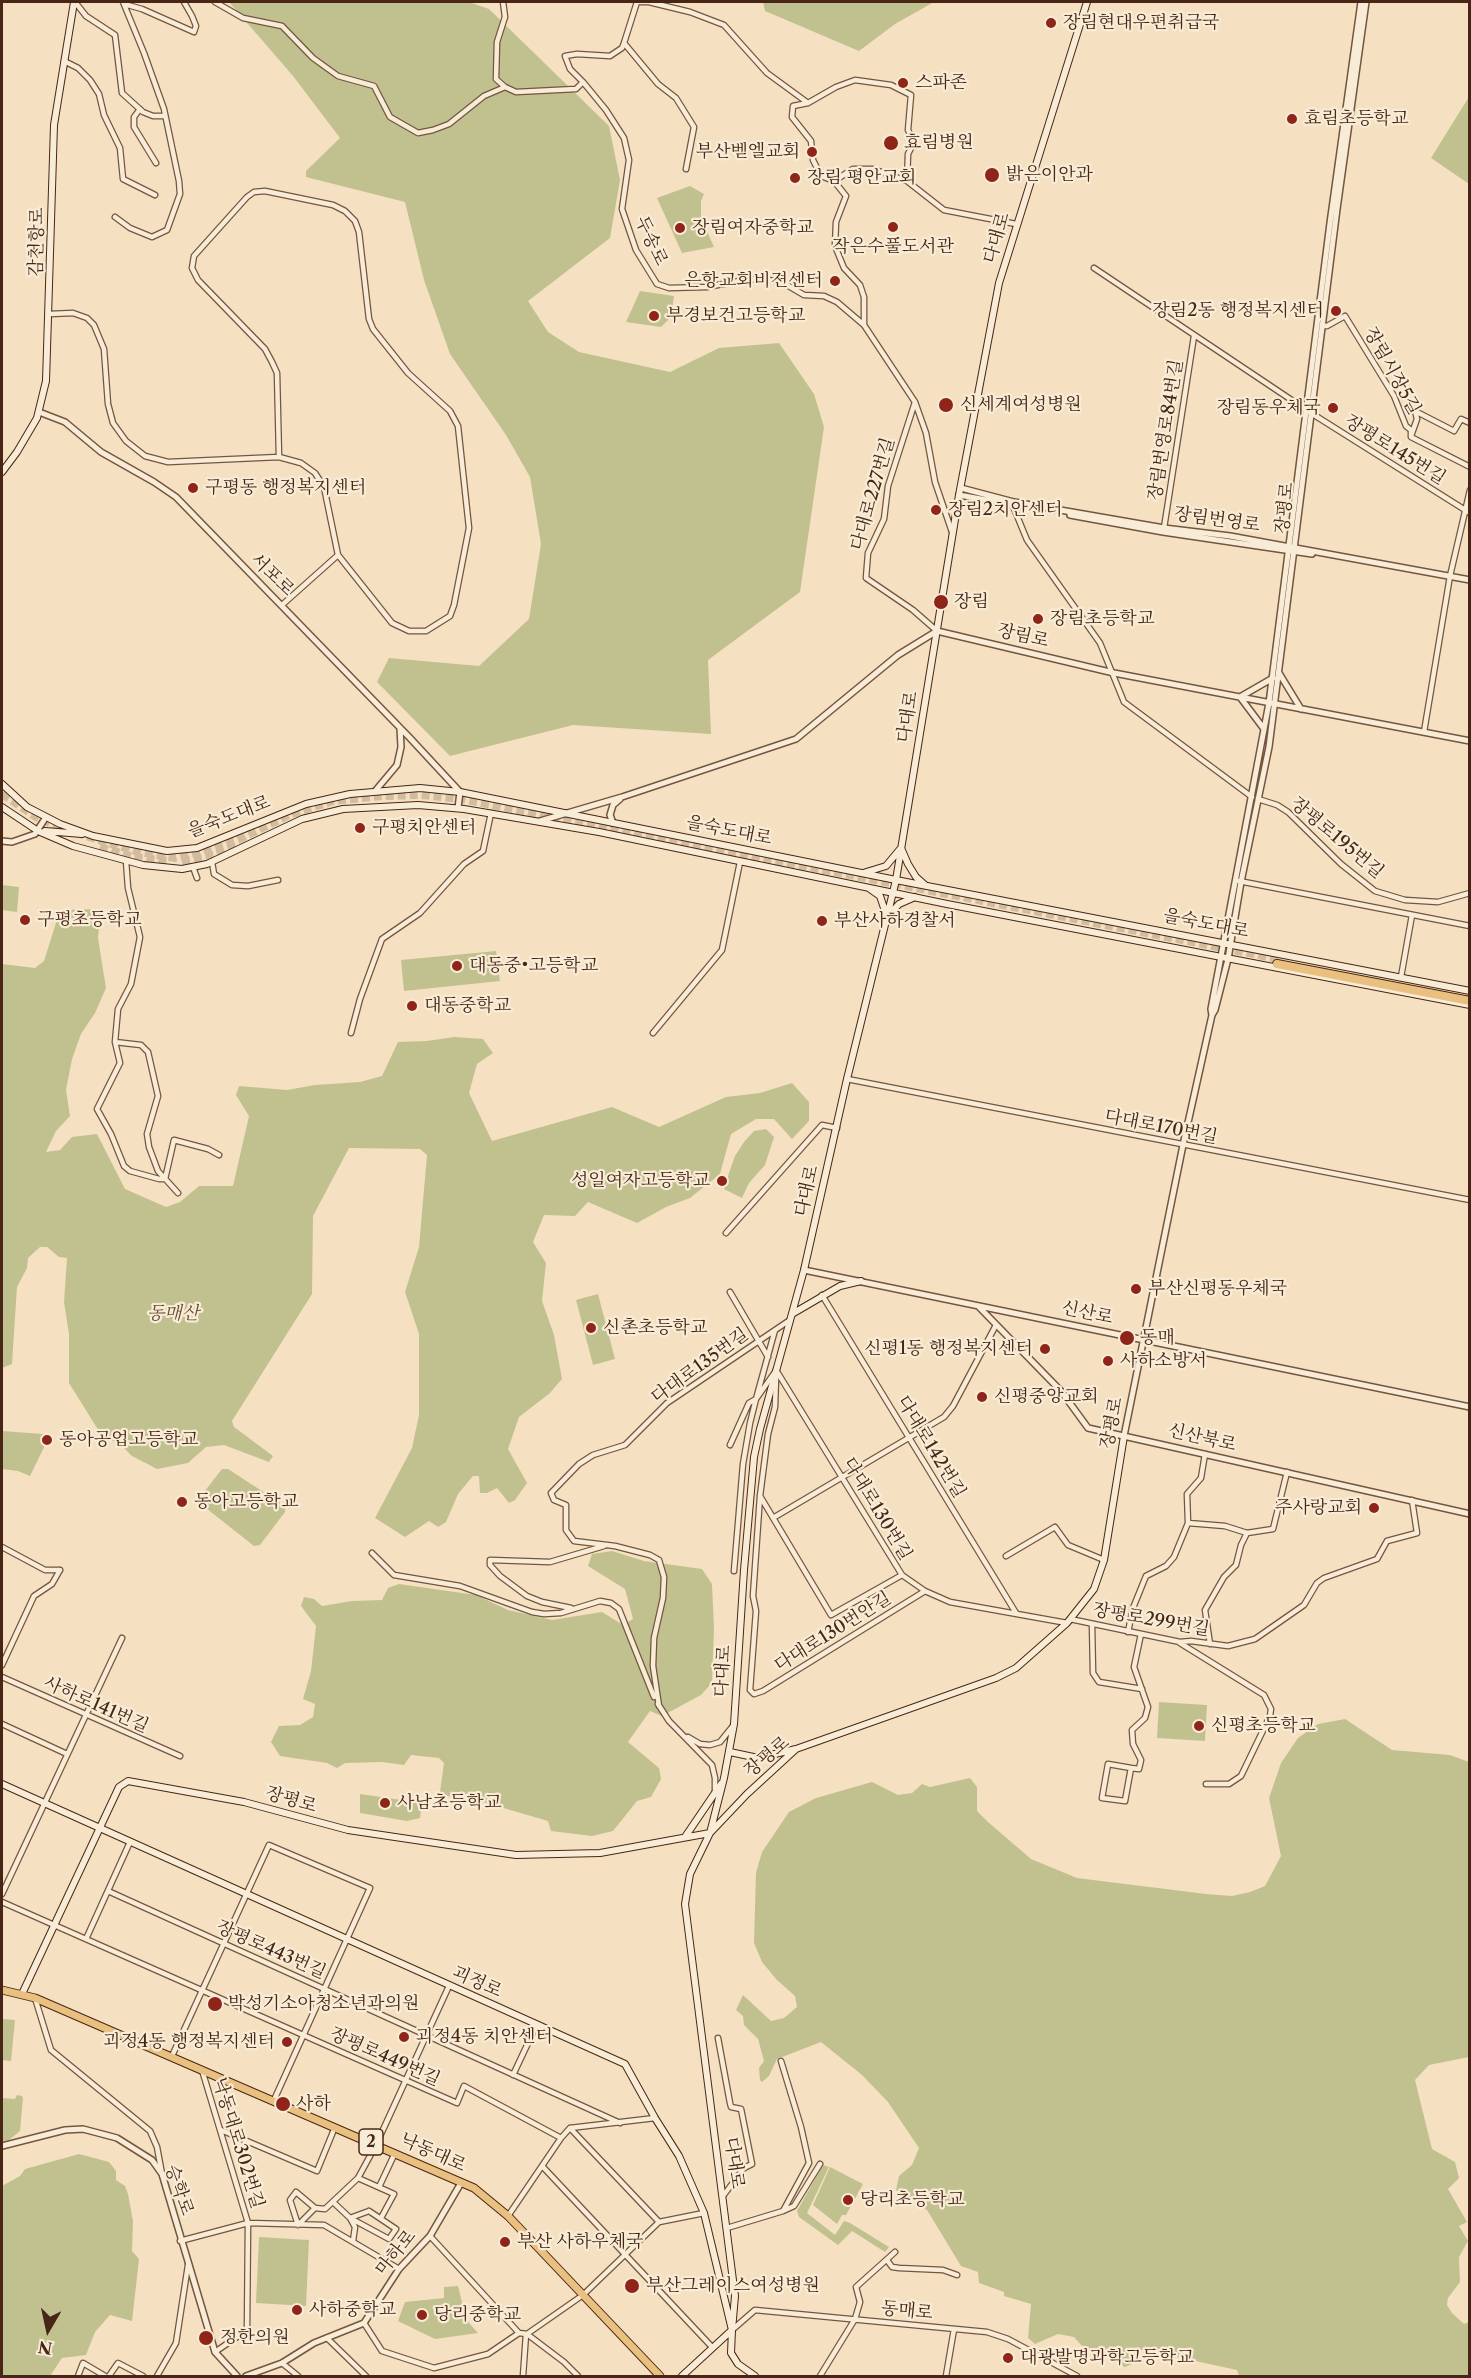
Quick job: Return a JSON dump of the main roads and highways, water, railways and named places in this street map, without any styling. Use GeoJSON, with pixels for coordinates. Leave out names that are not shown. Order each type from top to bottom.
{"type":"FeatureCollection","features":[{"type":"Feature","properties":{"kind":"highway"},"geometry":{"type":"LineString","coordinates":[[1470,996],[1278,961],[1470,1003]]}},
{"type":"Feature","properties":{"kind":"main road","name":"감천항로"},"geometry":{"type":"LineString","coordinates":[[2,472],[29,434],[39,412],[46,381],[50,314],[54,124],[75,2]]}},
{"type":"Feature","properties":{"kind":"main road","name":"다대로"},"geometry":{"type":"LineString","coordinates":[[732,2330],[735,2296],[728,2228],[685,1904],[690,1874],[710,1833],[735,1724],[744,1570],[754,1457],[804,1270],[847,1079],[896,880],[960,492],[999,283],[1087,2]]}},
{"type":"Feature","properties":{"kind":"main road","name":"을숙도대로"},"geometry":{"type":"LineString","coordinates":[[2,784],[27,807],[46,817],[93,836],[147,849],[167,851],[187,850],[218,841],[306,804],[376,790],[420,788],[460,792],[896,880],[1470,991]]}},
{"type":"Feature","properties":{"kind":"main road","name":"을숙도대로"},"geometry":{"type":"LineString","coordinates":[[2,807],[38,831],[73,846],[126,861],[163,868],[193,867],[212,862],[302,819],[342,809],[418,805],[458,808],[540,821],[1224,958],[1470,1003]]}},
{"type":"Feature","properties":{"kind":"main road"},"geometry":{"type":"LineString","coordinates":[[38,831],[93,836]]}},
{"type":"Feature","properties":{"kind":"main road"},"geometry":{"type":"LineString","coordinates":[[861,873],[886,866],[902,848],[908,864],[925,885]]}},
{"type":"Feature","properties":{"kind":"main road"},"geometry":{"type":"LineString","coordinates":[[867,887],[880,896],[887,918]]}},
{"type":"Feature","properties":{"kind":"main road"},"geometry":{"type":"LineString","coordinates":[[887,918],[899,904],[915,897]]}},
{"type":"Feature","properties":{"kind":"main road"},"geometry":{"type":"LineString","coordinates":[[791,1317],[822,1295],[840,1286],[861,1281]]}},
{"type":"Feature","properties":{"kind":"main road","name":"장평로"},"geometry":{"type":"LineString","coordinates":[[22,1994],[118,1787],[128,1781],[243,1802],[348,1830],[516,1855],[600,1853],[710,1833],[747,1794],[796,1749],[996,1678],[1016,1668],[1069,1622],[1094,1589],[1104,1560],[1124,1436]]}},
{"type":"Feature","properties":{"kind":"main road"},"geometry":{"type":"LineString","coordinates":[[730,1752],[758,1758],[796,1749]]}},
{"type":"Feature","properties":{"kind":"main road"},"geometry":{"type":"LineString","coordinates":[[686,1837],[724,1778]]}},
{"type":"Feature","properties":{"kind":"main road","name":"괴정로"},"geometry":{"type":"LineString","coordinates":[[2,1784],[625,2064],[679,2156],[704,2213],[732,2330],[731,2353],[738,2364],[756,2376]]}},
{"type":"Feature","properties":{"kind":"main road","name":"낙동대로"},"geometry":{"type":"LineString","coordinates":[[2,1990],[35,1998],[172,2056],[395,2152],[487,2197],[508,2216],[660,2376]]}},
{"type":"Feature","properties":{"kind":"main road"},"geometry":{"type":"LineString","coordinates":[[682,2376],[732,2330]]}},
{"type":"Feature","properties":{"kind":"tunnel"},"geometry":{"type":"LineString","coordinates":[[2,794],[36,817],[60,828],[135,851],[175,858],[202,852],[240,839],[289,815],[333,801],[421,795],[461,799],[1279,959]]}},
{"type":"Feature","properties":{"kind":"tunnel"},"geometry":{"type":"LineString","coordinates":[[182,861],[216,855],[239,844]]}},
{"type":"Feature","properties":{"kind":"tunnel"},"geometry":{"type":"LineString","coordinates":[[100,847],[134,857],[170,861]]}},
{"type":"Feature","properties":{"kind":"place","name":"장림현대우편취급국"},"geometry":{"type":"Point","coordinates":[1051,23]}},
{"type":"Feature","properties":{"kind":"place","name":"스파존"},"geometry":{"type":"Point","coordinates":[903,83]}},
{"type":"Feature","properties":{"kind":"place","name":"효림초등학교"},"geometry":{"type":"Point","coordinates":[1292,119]}},
{"type":"Feature","properties":{"kind":"place","name":"효림병원"},"geometry":{"type":"Point","coordinates":[891,143]}},
{"type":"Feature","properties":{"kind":"place","name":"부산벧엘교회"},"geometry":{"type":"Point","coordinates":[812,152]}},
{"type":"Feature","properties":{"kind":"place","name":"밝은이안과"},"geometry":{"type":"Point","coordinates":[992,175]}},
{"type":"Feature","properties":{"kind":"place","name":"장림 평안교회"},"geometry":{"type":"Point","coordinates":[795,178]}},
{"type":"Feature","properties":{"kind":"place","name":"작은수풀도서관"},"geometry":{"type":"Point","coordinates":[893,227]}},
{"type":"Feature","properties":{"kind":"place","name":"장림여자중학교"},"geometry":{"type":"Point","coordinates":[680,228]}},
{"type":"Feature","properties":{"kind":"place","name":"은항교회비젼센터"},"geometry":{"type":"Point","coordinates":[835,281]}},
{"type":"Feature","properties":{"kind":"place","name":"장림2동 행정복지센터"},"geometry":{"type":"Point","coordinates":[1336,311]}},
{"type":"Feature","properties":{"kind":"place","name":"부경보건고등학교"},"geometry":{"type":"Point","coordinates":[654,316]}},
{"type":"Feature","properties":{"kind":"place","name":"신세계여성병원"},"geometry":{"type":"Point","coordinates":[946,405]}},
{"type":"Feature","properties":{"kind":"place","name":"장림동우체국"},"geometry":{"type":"Point","coordinates":[1333,408]}},
{"type":"Feature","properties":{"kind":"place","name":"구평동 행정복지센터"},"geometry":{"type":"Point","coordinates":[193,488]}},
{"type":"Feature","properties":{"kind":"place","name":"장림2치안센터"},"geometry":{"type":"Point","coordinates":[936,510]}},
{"type":"Feature","properties":{"kind":"place","name":"장림"},"geometry":{"type":"Point","coordinates":[941,602]}},
{"type":"Feature","properties":{"kind":"place","name":"장림초등학교"},"geometry":{"type":"Point","coordinates":[1038,619]}},
{"type":"Feature","properties":{"kind":"place","name":"구평치안센터"},"geometry":{"type":"Point","coordinates":[360,828]}},
{"type":"Feature","properties":{"kind":"place","name":"구평초등학교"},"geometry":{"type":"Point","coordinates":[25,920]}},
{"type":"Feature","properties":{"kind":"place","name":"부산사하경찰서"},"geometry":{"type":"Point","coordinates":[822,921]}},
{"type":"Feature","properties":{"kind":"place","name":"대동중•고등학교"},"geometry":{"type":"Point","coordinates":[457,966]}},
{"type":"Feature","properties":{"kind":"place","name":"대동중학교"},"geometry":{"type":"Point","coordinates":[412,1006]}},
{"type":"Feature","properties":{"kind":"place","name":"성일여자고등학교"},"geometry":{"type":"Point","coordinates":[722,1181]}},
{"type":"Feature","properties":{"kind":"place","name":"부산신평동우체국"},"geometry":{"type":"Point","coordinates":[1136,1289]}},
{"type":"Feature","properties":{"kind":"place","name":"신촌초등학교"},"geometry":{"type":"Point","coordinates":[591,1328]}},
{"type":"Feature","properties":{"kind":"place","name":"동매"},"geometry":{"type":"Point","coordinates":[1127,1338]}},
{"type":"Feature","properties":{"kind":"place","name":"신평1동 행정복지센터"},"geometry":{"type":"Point","coordinates":[1045,1349]}},
{"type":"Feature","properties":{"kind":"place","name":"사하소방서"},"geometry":{"type":"Point","coordinates":[1108,1361]}},
{"type":"Feature","properties":{"kind":"place","name":"신평중앙교회"},"geometry":{"type":"Point","coordinates":[982,1397]}},
{"type":"Feature","properties":{"kind":"place","name":"동아공업고등학교"},"geometry":{"type":"Point","coordinates":[47,1440]}},
{"type":"Feature","properties":{"kind":"place","name":"동아고등학교"},"geometry":{"type":"Point","coordinates":[182,1502]}},
{"type":"Feature","properties":{"kind":"place","name":"주사랑교회"},"geometry":{"type":"Point","coordinates":[1374,1508]}},
{"type":"Feature","properties":{"kind":"place","name":"신평초등학교"},"geometry":{"type":"Point","coordinates":[1199,1726]}},
{"type":"Feature","properties":{"kind":"place","name":"사남초등학교"},"geometry":{"type":"Point","coordinates":[385,1803]}},
{"type":"Feature","properties":{"kind":"place","name":"박성기소아청소년과의원"},"geometry":{"type":"Point","coordinates":[215,2004]}},
{"type":"Feature","properties":{"kind":"place","name":"괴정4동 치안센터"},"geometry":{"type":"Point","coordinates":[404,2037]}},
{"type":"Feature","properties":{"kind":"place","name":"괴정4동 행정복지센터"},"geometry":{"type":"Point","coordinates":[287,2042]}},
{"type":"Feature","properties":{"kind":"place","name":"사하"},"geometry":{"type":"Point","coordinates":[283,2104]}},
{"type":"Feature","properties":{"kind":"place","name":"당리초등학교"},"geometry":{"type":"Point","coordinates":[848,2200]}},
{"type":"Feature","properties":{"kind":"place","name":"부산 사하우체국"},"geometry":{"type":"Point","coordinates":[505,2242]}},
{"type":"Feature","properties":{"kind":"place","name":"부산그레이스여성병원"},"geometry":{"type":"Point","coordinates":[632,2286]}},
{"type":"Feature","properties":{"kind":"place","name":"사하중학교"},"geometry":{"type":"Point","coordinates":[297,2310]}},
{"type":"Feature","properties":{"kind":"place","name":"당리중학교"},"geometry":{"type":"Point","coordinates":[422,2315]}},
{"type":"Feature","properties":{"kind":"place","name":"정한의원"},"geometry":{"type":"Point","coordinates":[206,2338]}},
{"type":"Feature","properties":{"kind":"place","name":"대광발명과학고등학교"},"geometry":{"type":"Point","coordinates":[1008,2358]}},
{"type":"Feature","properties":{"kind":"park label","name":"동매산"},"geometry":{"type":"Point","coordinates":[173,1314]}}]}
